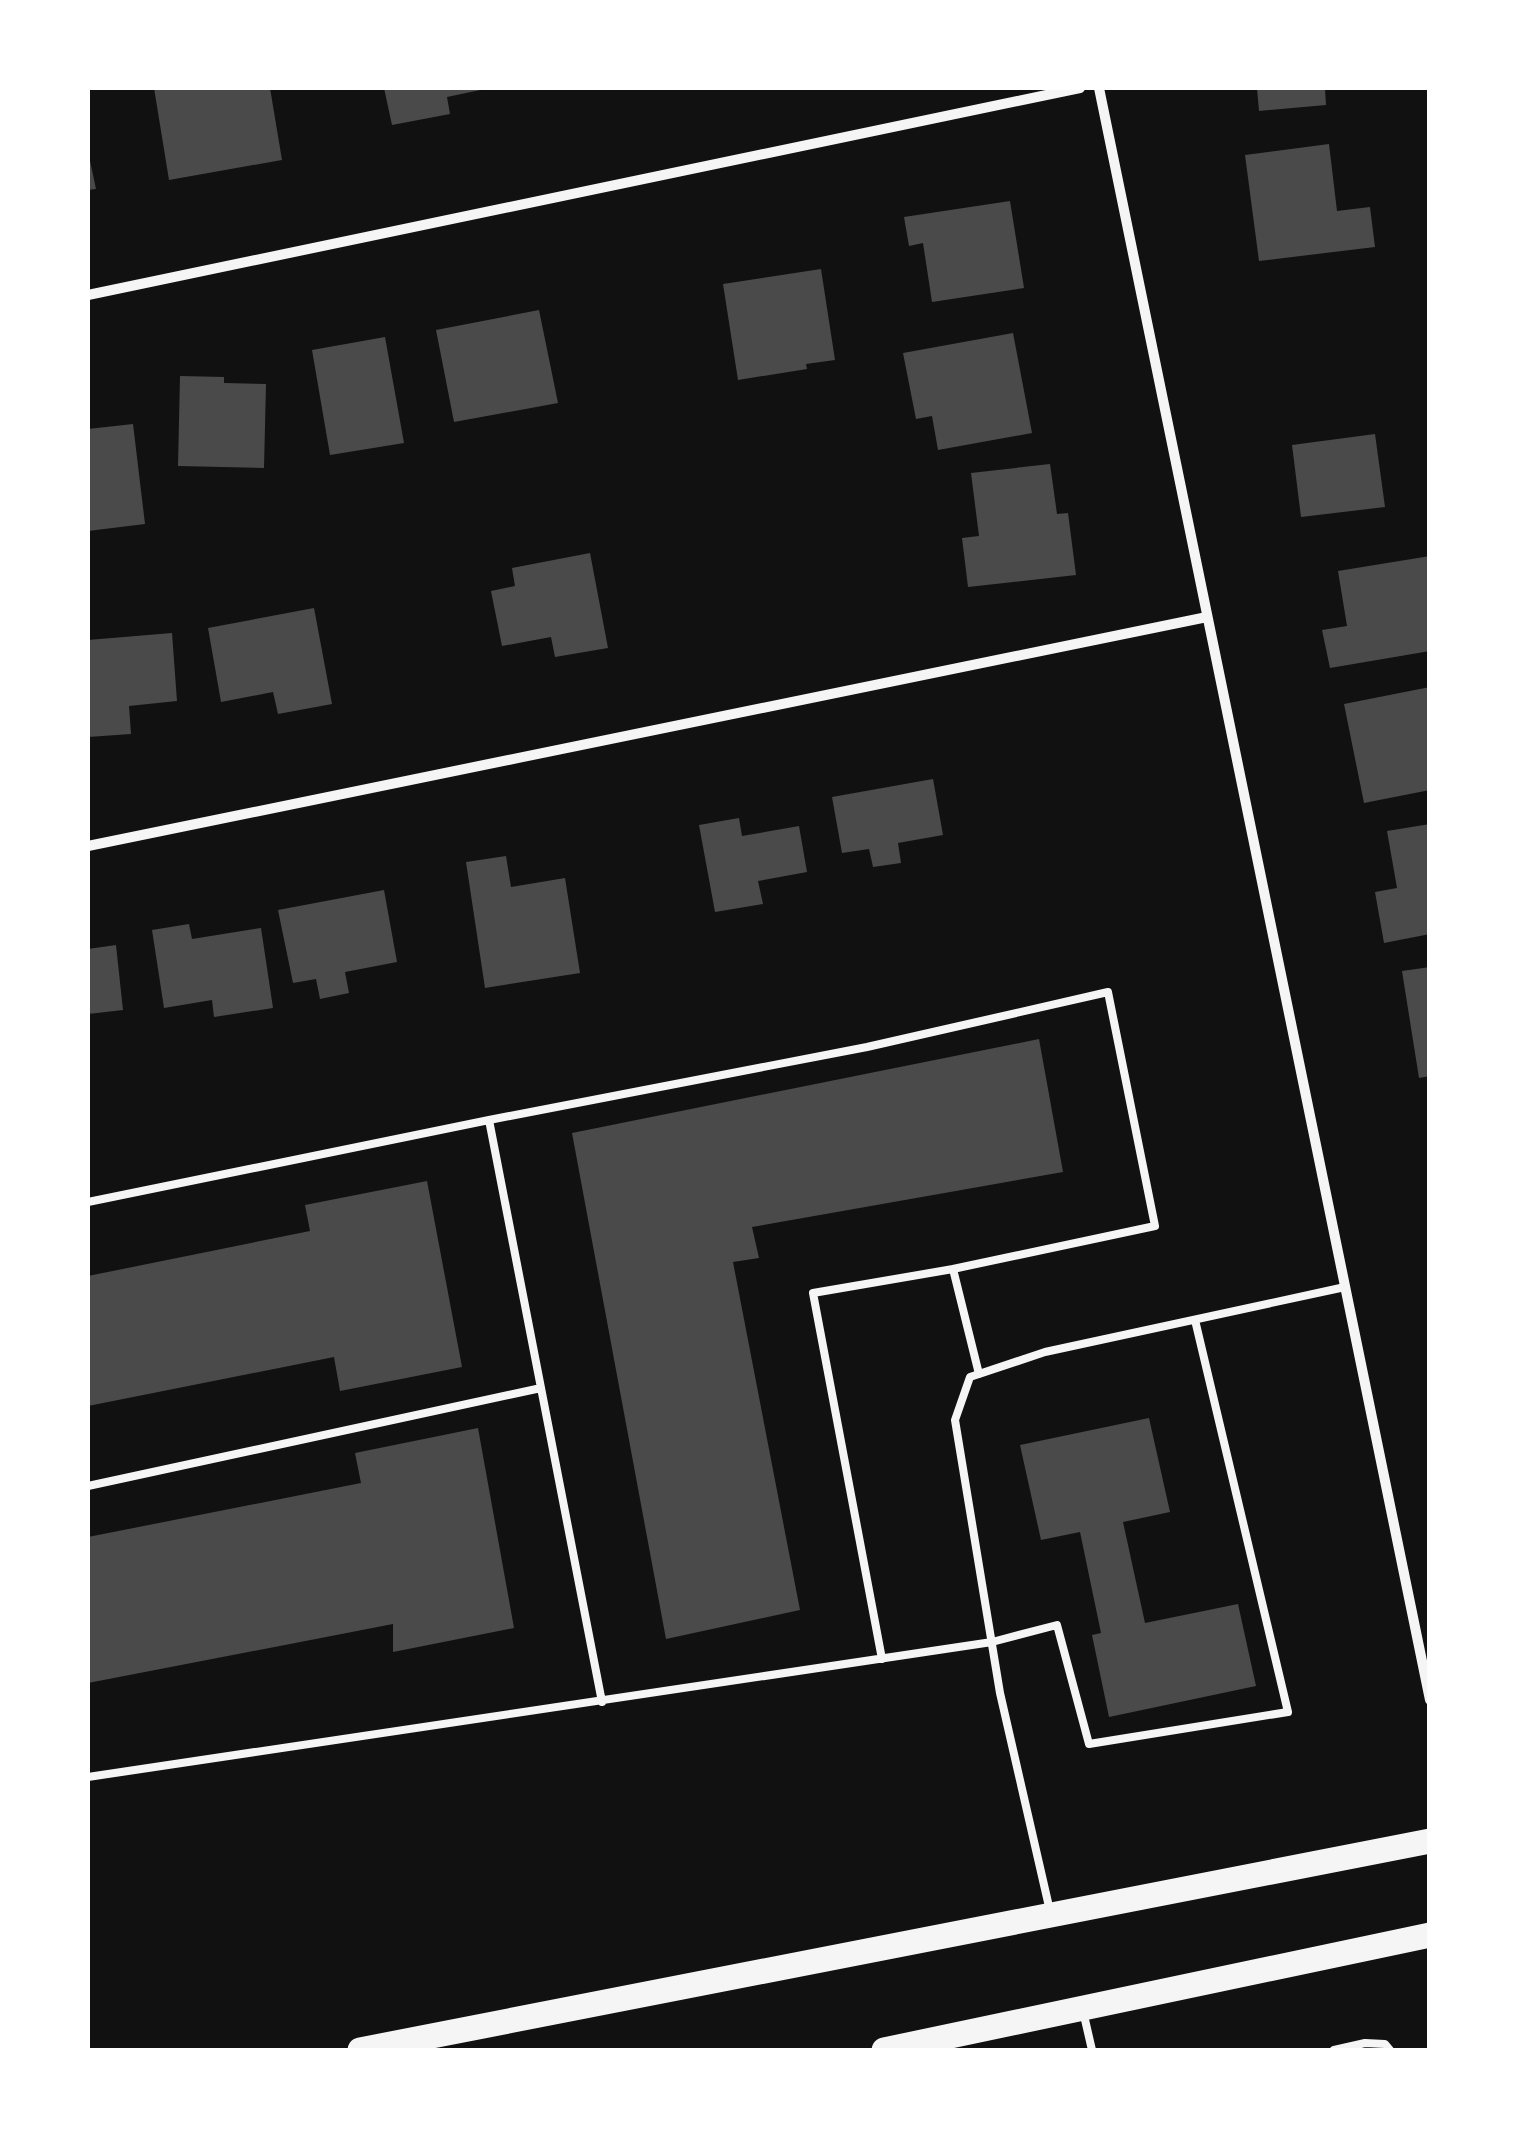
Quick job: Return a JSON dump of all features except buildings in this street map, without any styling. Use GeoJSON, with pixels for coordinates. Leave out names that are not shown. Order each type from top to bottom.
{"type":"FeatureCollection","features":[{"type":"Feature","properties":{"kind":"main road"},"geometry":{"type":"LineString","coordinates":[[360,2050],[1430,1841]]}},
{"type":"Feature","properties":{"kind":"main road"},"geometry":{"type":"LineString","coordinates":[[884,2050],[1430,1935]]}},
{"type":"Feature","properties":{"kind":"street"},"geometry":{"type":"LineString","coordinates":[[88,295],[1080,88]]}},
{"type":"Feature","properties":{"kind":"street"},"geometry":{"type":"LineString","coordinates":[[1099,88],[1430,1700]]}},
{"type":"Feature","properties":{"kind":"street"},"geometry":{"type":"LineString","coordinates":[[88,846],[1207,617]]}},
{"type":"Feature","properties":{"kind":"lane"},"geometry":{"type":"LineString","coordinates":[[88,1202],[868,1046],[1108,992],[1154,1226],[952,1269],[813,1293],[882,1658]]}},
{"type":"Feature","properties":{"kind":"lane"},"geometry":{"type":"LineString","coordinates":[[489,1120],[602,1702]]}},
{"type":"Feature","properties":{"kind":"lane"},"geometry":{"type":"LineString","coordinates":[[952,1269],[980,1374]]}},
{"type":"Feature","properties":{"kind":"lane"},"geometry":{"type":"LineString","coordinates":[[1051,1915],[1000,1693],[955,1420],[970,1377],[1045,1352],[1344,1287]]}},
{"type":"Feature","properties":{"kind":"lane"},"geometry":{"type":"LineString","coordinates":[[88,1777],[992,1642],[1058,1626],[1089,1744],[1288,1712],[1195,1320]]}},
{"type":"Feature","properties":{"kind":"lane"},"geometry":{"type":"LineString","coordinates":[[88,1486],[541,1388]]}},
{"type":"Feature","properties":{"kind":"lane"},"geometry":{"type":"LineString","coordinates":[[1082,2008],[1092,2050]]}},
{"type":"Feature","properties":{"kind":"lane"},"geometry":{"type":"LineString","coordinates":[[1334,2050],[1384,2044],[1390,2050]]}}]}
